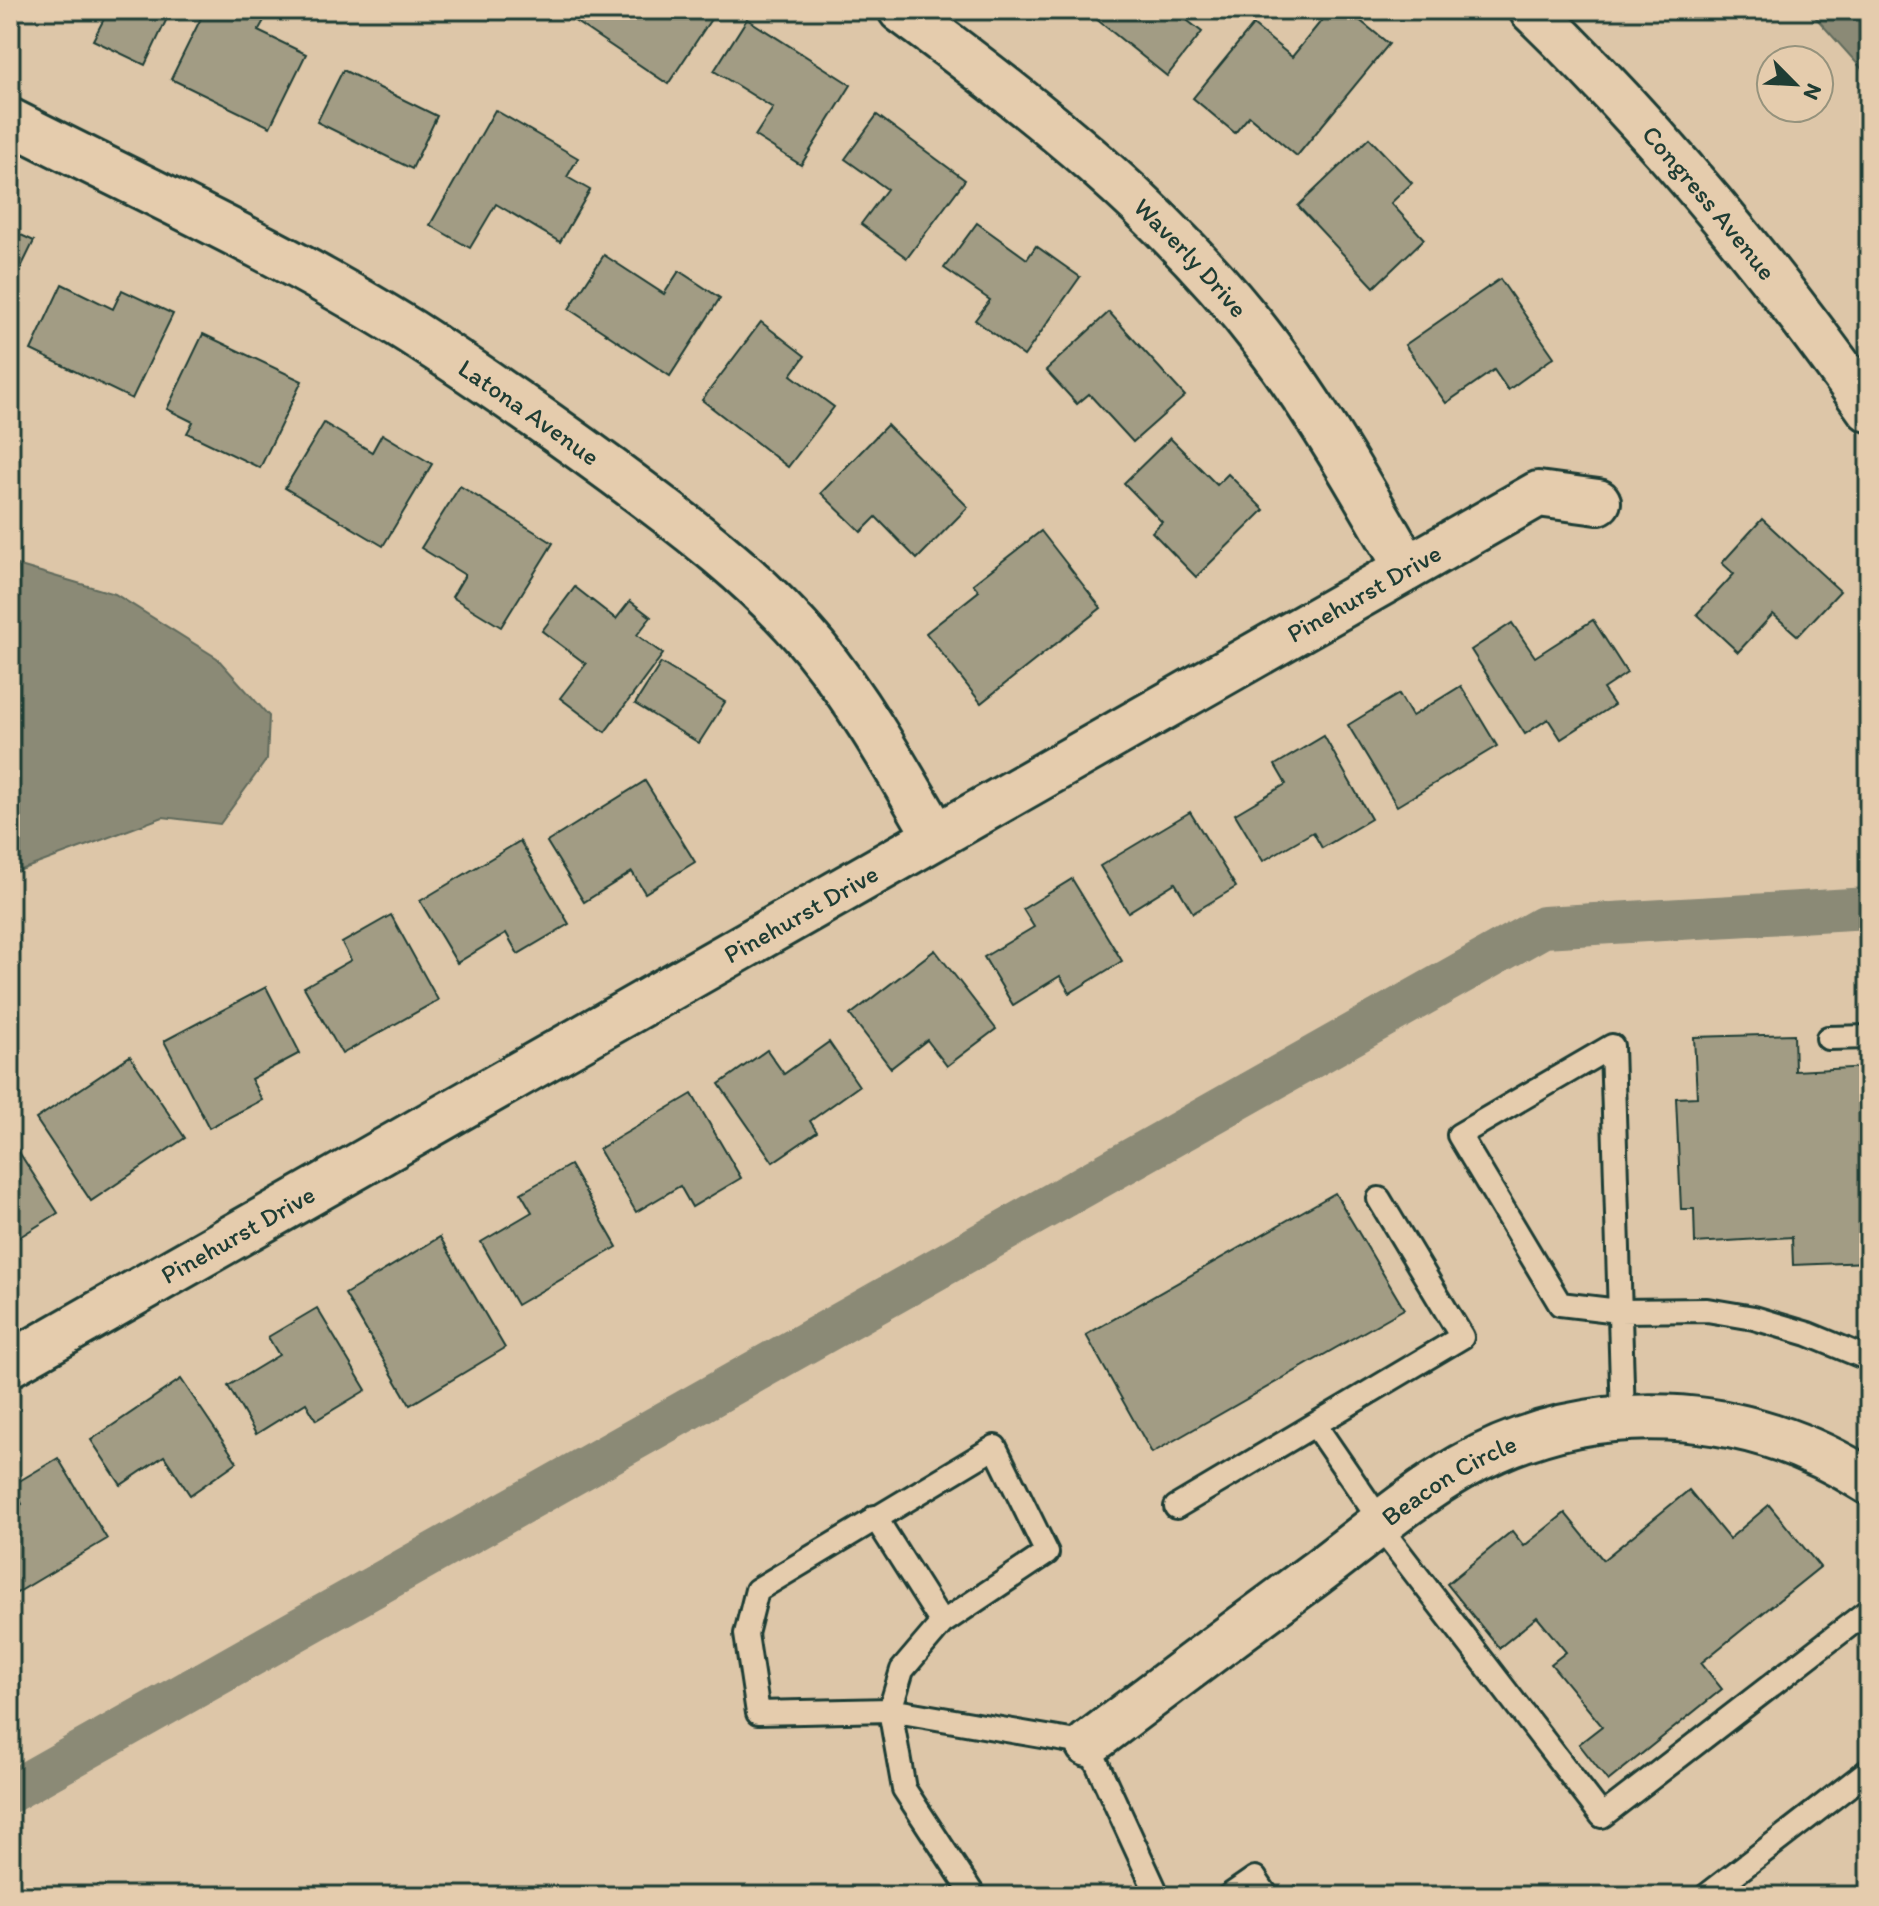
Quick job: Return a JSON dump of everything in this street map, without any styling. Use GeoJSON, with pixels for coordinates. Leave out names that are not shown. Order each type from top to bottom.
{"type":"FeatureCollection","features":[{"type":"Feature","properties":{"kind":"street","name":"Waverly Drive"},"geometry":{"type":"LineString","coordinates":[[901,10],[973,63],[1103,170],[1186,250],[1263,339],[1309,403],[1407,568]]}},
{"type":"Feature","properties":{"kind":"street","name":"Congress Avenue"},"geometry":{"type":"LineString","coordinates":[[1532,10],[1613,87],[1706,195],[1806,319],[1869,409]]}},
{"type":"Feature","properties":{"kind":"street","name":"Latona Avenue"},"geometry":{"type":"LineString","coordinates":[[10,121],[277,256],[409,331],[536,415],[659,506],[752,583],[813,646],[866,716],[936,836]]}},
{"type":"Feature","properties":{"kind":"street","name":"Pinehurst Drive"},"geometry":{"type":"LineString","coordinates":[[10,1364],[1538,494],[1598,502]]}},
{"type":"Feature","properties":{"kind":"street","name":"Beacon Circle"},"geometry":{"type":"LineString","coordinates":[[1088,1744],[1463,1466],[1517,1441],[1574,1424],[1623,1418],[1663,1416],[1722,1422],[1781,1437],[1835,1460],[1869,1482]]}},
{"type":"Feature","properties":{"kind":"lane"},"geometry":{"type":"LineString","coordinates":[[1828,1038],[1869,1037]]}},
{"type":"Feature","properties":{"kind":"lane"},"geometry":{"type":"LineString","coordinates":[[1623,1418],[1619,1311],[1612,1046],[1459,1135],[1560,1304],[1619,1311],[1707,1310],[1754,1318],[1846,1348],[1869,1359]]}},
{"type":"Feature","properties":{"kind":"lane"},"geometry":{"type":"LineString","coordinates":[[1176,1507],[1462,1337],[1379,1199]]}},
{"type":"Feature","properties":{"kind":"lane"},"geometry":{"type":"LineString","coordinates":[[1315,1425],[1380,1525],[1602,1816],[1869,1610]]}},
{"type":"Feature","properties":{"kind":"lane"},"geometry":{"type":"LineString","coordinates":[[974,1896],[904,1789],[890,1710],[902,1670],[942,1623],[1047,1553],[995,1447],[757,1590],[746,1634],[758,1713],[890,1710],[1088,1744],[1158,1896]]}},
{"type":"Feature","properties":{"kind":"lane"},"geometry":{"type":"LineString","coordinates":[[875,1517],[942,1623]]}},
{"type":"Feature","properties":{"kind":"lane"},"geometry":{"type":"LineString","coordinates":[[1706,1896],[1869,1770]]}},
{"type":"Feature","properties":{"kind":"lane"},"geometry":{"type":"LineString","coordinates":[[1229,1896],[1255,1878],[1267,1896]]}},
{"type":"Feature","properties":{"kind":"shaded area"},"geometry":{"type":"Polygon","coordinates":[[[1809,10],[1869,10],[1869,77],[1809,10]]]}},
{"type":"Feature","properties":{"kind":"shaded area"},"geometry":{"type":"Polygon","coordinates":[[[10,563],[115,594],[217,658],[269,716],[267,759],[220,824],[163,817],[10,874],[10,563]]]}},
{"type":"Feature","properties":{"kind":"building"},"geometry":{"type":"Polygon","coordinates":[[[89,10],[171,10],[145,65],[93,40],[105,17],[89,10]]]}},
{"type":"Feature","properties":{"kind":"building"},"geometry":{"type":"Polygon","coordinates":[[[205,10],[252,10],[266,17],[258,31],[306,54],[270,127],[171,79],[205,10]]]}},
{"type":"Feature","properties":{"kind":"building"},"geometry":{"type":"Polygon","coordinates":[[[579,10],[717,10],[668,84],[573,20],[579,10]]]}},
{"type":"Feature","properties":{"kind":"building"},"geometry":{"type":"Polygon","coordinates":[[[1085,10],[1174,10],[1202,32],[1167,76],[1085,10]]]}},
{"type":"Feature","properties":{"kind":"building"},"geometry":{"type":"Polygon","coordinates":[[[1330,10],[1347,10],[1389,44],[1297,156],[1249,116],[1235,133],[1193,98],[1253,25],[1292,57],[1330,10]]]}},
{"type":"Feature","properties":{"kind":"building"},"geometry":{"type":"Polygon","coordinates":[[[747,19],[851,85],[801,165],[755,136],[773,108],[714,71],[747,19]]]}},
{"type":"Feature","properties":{"kind":"building"},"geometry":{"type":"Polygon","coordinates":[[[343,70],[437,116],[412,169],[317,122],[343,70]]]}},
{"type":"Feature","properties":{"kind":"building"},"geometry":{"type":"Polygon","coordinates":[[[495,110],[578,158],[567,177],[590,190],[560,242],[496,204],[470,248],[430,225],[495,110]]]}},
{"type":"Feature","properties":{"kind":"building"},"geometry":{"type":"Polygon","coordinates":[[[877,115],[965,180],[907,258],[861,224],[887,189],[845,159],[877,115]]]}},
{"type":"Feature","properties":{"kind":"building"},"geometry":{"type":"Polygon","coordinates":[[[1369,138],[1412,183],[1391,203],[1424,239],[1374,287],[1298,206],[1369,138]]]}},
{"type":"Feature","properties":{"kind":"building"},"geometry":{"type":"Polygon","coordinates":[[[977,223],[1027,259],[1036,246],[1080,277],[1024,356],[975,320],[990,300],[944,268],[977,223]]]}},
{"type":"Feature","properties":{"kind":"building"},"geometry":{"type":"Polygon","coordinates":[[[10,230],[34,241],[10,290],[10,230]]]}},
{"type":"Feature","properties":{"kind":"building"},"geometry":{"type":"Polygon","coordinates":[[[604,255],[664,294],[679,271],[720,298],[670,376],[569,309],[604,255]]]}},
{"type":"Feature","properties":{"kind":"building"},"geometry":{"type":"Polygon","coordinates":[[[1500,279],[1554,357],[1508,390],[1494,370],[1446,403],[1405,345],[1500,279]]]}},
{"type":"Feature","properties":{"kind":"building"},"geometry":{"type":"Polygon","coordinates":[[[62,284],[113,309],[122,290],[173,314],[132,399],[31,350],[62,284]]]}},
{"type":"Feature","properties":{"kind":"building"},"geometry":{"type":"Polygon","coordinates":[[[1109,312],[1185,396],[1133,442],[1089,394],[1077,404],[1046,370],[1109,312]]]}},
{"type":"Feature","properties":{"kind":"building"},"geometry":{"type":"Polygon","coordinates":[[[761,322],[805,356],[791,375],[834,407],[788,467],[702,400],[761,322]]]}},
{"type":"Feature","properties":{"kind":"building"},"geometry":{"type":"Polygon","coordinates":[[[203,334],[302,381],[260,468],[187,433],[193,422],[167,409],[203,334]]]}},
{"type":"Feature","properties":{"kind":"building"},"geometry":{"type":"Polygon","coordinates":[[[324,423],[372,452],[382,434],[432,464],[383,546],[285,488],[324,423]]]}},
{"type":"Feature","properties":{"kind":"building"},"geometry":{"type":"Polygon","coordinates":[[[887,425],[968,507],[917,559],[876,517],[861,532],[821,493],[887,425]]]}},
{"type":"Feature","properties":{"kind":"building"},"geometry":{"type":"Polygon","coordinates":[[[1170,438],[1217,485],[1228,474],[1264,510],[1196,577],[1152,532],[1162,522],[1124,483],[1170,438]]]}},
{"type":"Feature","properties":{"kind":"building"},"geometry":{"type":"Polygon","coordinates":[[[460,486],[553,543],[501,627],[452,597],[465,575],[421,548],[460,486]]]}},
{"type":"Feature","properties":{"kind":"building"},"geometry":{"type":"Polygon","coordinates":[[[1762,519],[1840,591],[1798,636],[1773,614],[1738,652],[1697,614],[1734,574],[1722,563],[1762,519]]]}},
{"type":"Feature","properties":{"kind":"building"},"geometry":{"type":"Polygon","coordinates":[[[1041,531],[1101,608],[981,703],[926,633],[979,591],[973,584],[1041,531]]]}},
{"type":"Feature","properties":{"kind":"building"},"geometry":{"type":"Polygon","coordinates":[[[575,587],[616,619],[630,601],[651,617],[637,635],[663,654],[605,732],[560,698],[586,664],[542,631],[575,587]]]}},
{"type":"Feature","properties":{"kind":"building"},"geometry":{"type":"Polygon","coordinates":[[[1593,620],[1627,673],[1603,689],[1614,705],[1561,739],[1548,719],[1525,734],[1471,650],[1512,623],[1535,657],[1593,620]]]}},
{"type":"Feature","properties":{"kind":"building"},"geometry":{"type":"Polygon","coordinates":[[[661,663],[725,702],[699,743],[635,704],[661,663]]]}},
{"type":"Feature","properties":{"kind":"building"},"geometry":{"type":"Polygon","coordinates":[[[1461,686],[1497,746],[1397,806],[1348,725],[1399,694],[1412,716],[1461,686]]]}},
{"type":"Feature","properties":{"kind":"building"},"geometry":{"type":"Polygon","coordinates":[[[1324,736],[1371,819],[1322,848],[1313,832],[1263,861],[1235,814],[1286,784],[1275,765],[1324,736]]]}},
{"type":"Feature","properties":{"kind":"building"},"geometry":{"type":"Polygon","coordinates":[[[645,781],[695,862],[645,893],[632,872],[584,902],[547,842],[645,781]]]}},
{"type":"Feature","properties":{"kind":"building"},"geometry":{"type":"Polygon","coordinates":[[[1190,812],[1236,887],[1193,913],[1175,883],[1128,912],[1100,866],[1190,812]]]}},
{"type":"Feature","properties":{"kind":"building"},"geometry":{"type":"Polygon","coordinates":[[[520,841],[569,924],[518,954],[506,933],[457,963],[420,901],[520,841]]]}},
{"type":"Feature","properties":{"kind":"building"},"geometry":{"type":"Polygon","coordinates":[[[1072,879],[1122,961],[1070,993],[1060,976],[1013,1005],[984,957],[1034,927],[1023,909],[1072,879]]]}},
{"type":"Feature","properties":{"kind":"building"},"geometry":{"type":"Polygon","coordinates":[[[391,915],[438,1000],[342,1054],[304,987],[351,960],[342,943],[391,915]]]}},
{"type":"Feature","properties":{"kind":"building"},"geometry":{"type":"Polygon","coordinates":[[[935,950],[996,1029],[947,1066],[927,1040],[891,1068],[850,1015],[935,950]]]}},
{"type":"Feature","properties":{"kind":"building"},"geometry":{"type":"Polygon","coordinates":[[[266,987],[300,1053],[251,1079],[262,1100],[209,1128],[164,1041],[266,987]]]}},
{"type":"Feature","properties":{"kind":"building"},"geometry":{"type":"Polygon","coordinates":[[[1794,1034],[1795,1071],[1869,1067],[1869,1262],[1793,1265],[1792,1237],[1695,1243],[1694,1209],[1681,1209],[1676,1098],[1697,1097],[1694,1037],[1794,1034]]]}},
{"type":"Feature","properties":{"kind":"building"},"geometry":{"type":"Polygon","coordinates":[[[829,1042],[859,1086],[810,1121],[817,1132],[773,1162],[719,1084],[767,1050],[784,1074],[829,1042]]]}},
{"type":"Feature","properties":{"kind":"building"},"geometry":{"type":"Polygon","coordinates":[[[130,1056],[185,1138],[91,1201],[36,1119],[130,1056]]]}},
{"type":"Feature","properties":{"kind":"building"},"geometry":{"type":"Polygon","coordinates":[[[692,1094],[741,1178],[692,1207],[680,1186],[636,1212],[599,1149],[692,1094]]]}},
{"type":"Feature","properties":{"kind":"building"},"geometry":{"type":"Polygon","coordinates":[[[10,1138],[58,1213],[10,1243],[10,1138]]]}},
{"type":"Feature","properties":{"kind":"building"},"geometry":{"type":"Polygon","coordinates":[[[570,1165],[617,1247],[517,1305],[481,1242],[532,1212],[521,1193],[570,1165]]]}},
{"type":"Feature","properties":{"kind":"building"},"geometry":{"type":"Polygon","coordinates":[[[1335,1193],[1404,1309],[1152,1453],[1086,1335],[1335,1193]]]}},
{"type":"Feature","properties":{"kind":"building"},"geometry":{"type":"Polygon","coordinates":[[[440,1237],[505,1348],[410,1405],[345,1294],[440,1237]]]}},
{"type":"Feature","properties":{"kind":"building"},"geometry":{"type":"Polygon","coordinates":[[[317,1308],[366,1390],[316,1420],[306,1403],[256,1434],[228,1386],[279,1355],[268,1337],[317,1308]]]}},
{"type":"Feature","properties":{"kind":"building"},"geometry":{"type":"Polygon","coordinates":[[[181,1379],[237,1462],[190,1495],[164,1456],[121,1485],[91,1440],[181,1379]]]}},
{"type":"Feature","properties":{"kind":"building"},"geometry":{"type":"Polygon","coordinates":[[[58,1458],[107,1539],[10,1597],[10,1512],[22,1504],[11,1486],[58,1458]]]}},
{"type":"Feature","properties":{"kind":"building"},"geometry":{"type":"Polygon","coordinates":[[[1689,1490],[1729,1539],[1769,1505],[1820,1567],[1701,1663],[1722,1689],[1608,1781],[1579,1744],[1602,1726],[1551,1664],[1566,1652],[1537,1617],[1499,1648],[1447,1584],[1512,1531],[1524,1546],[1565,1513],[1603,1560],[1689,1490]]]}},
{"type":"Feature","properties":{"kind":"waterway"},"geometry":{"type":"LineString","coordinates":[[10,1792],[1543,927],[1869,908]]}}]}
